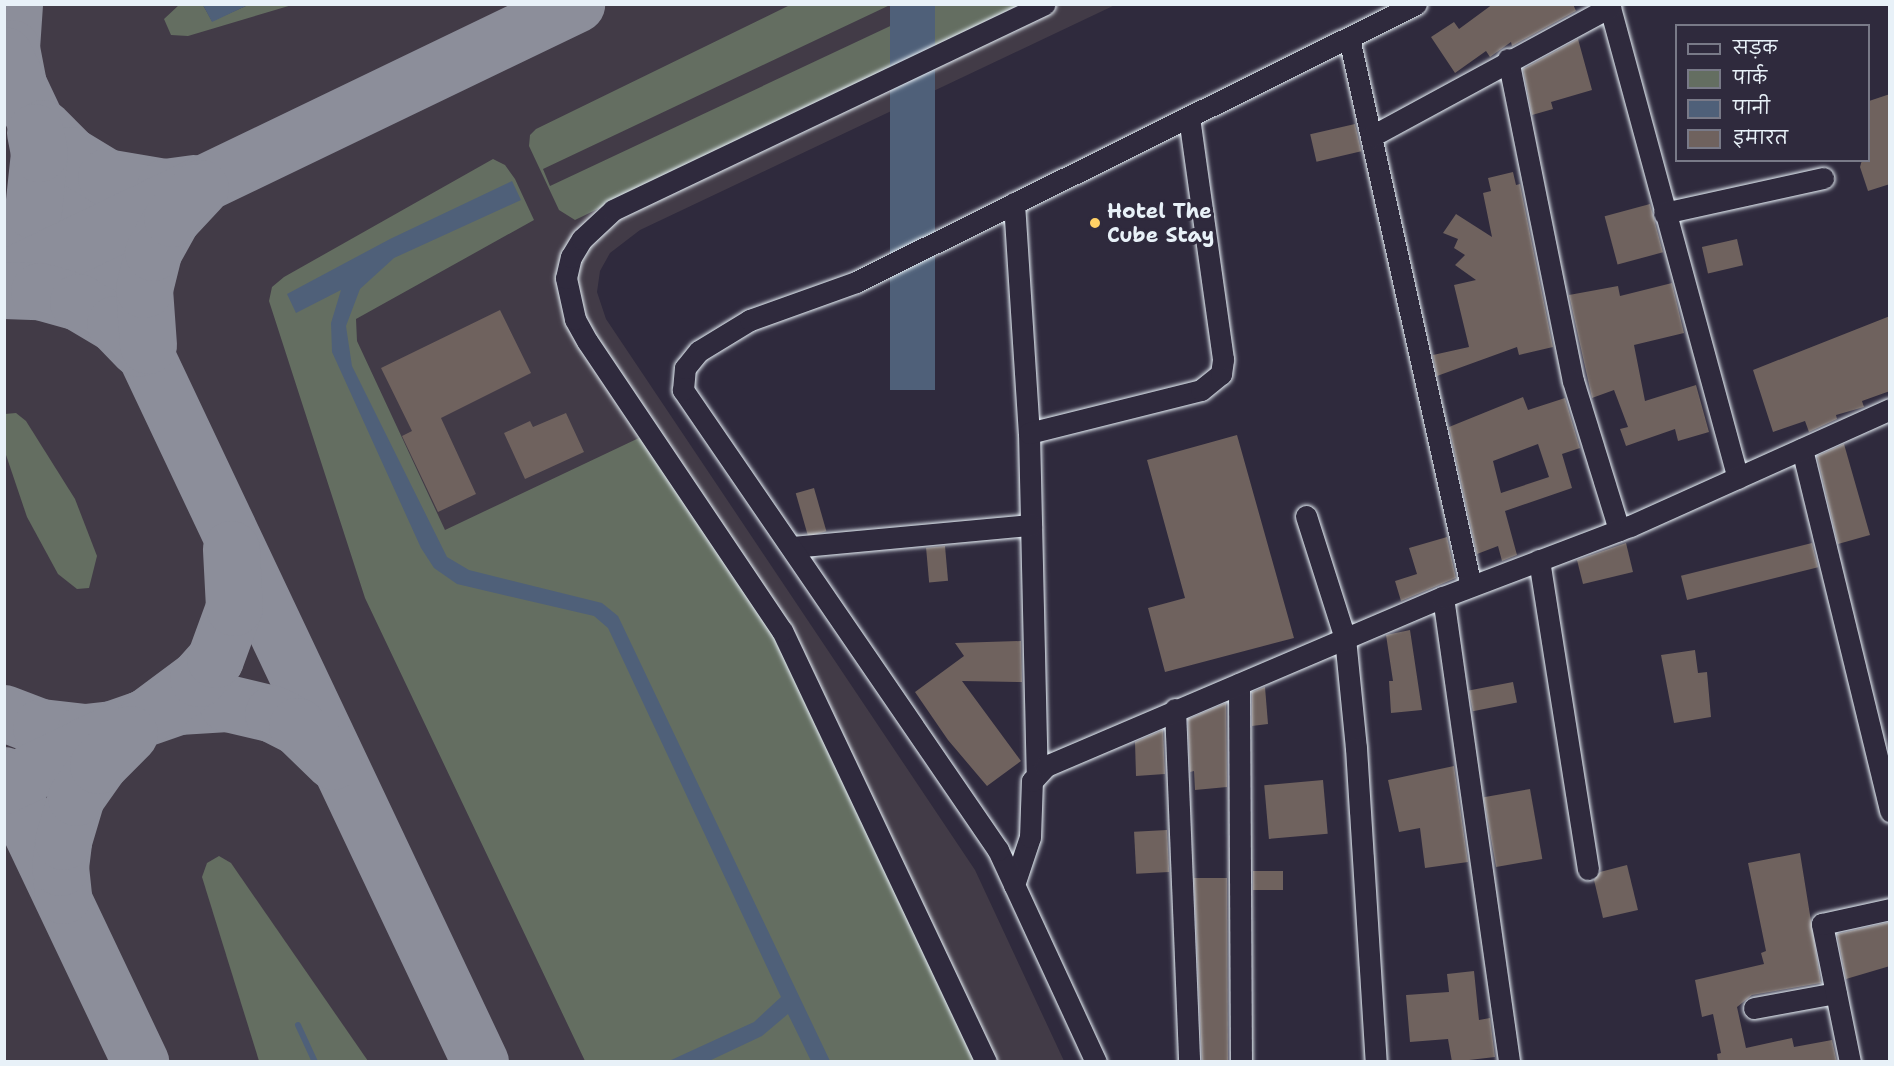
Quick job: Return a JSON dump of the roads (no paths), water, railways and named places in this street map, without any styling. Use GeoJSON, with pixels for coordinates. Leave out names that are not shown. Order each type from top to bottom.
{"type":"FeatureCollection","features":[{"type":"Feature","properties":{"kind":"street"},"geometry":{"type":"LineString","coordinates":[[986,1062],[782,631],[587,341],[575,319],[566,278],[571,257],[582,239],[613,210],[1044,4]]}},
{"type":"Feature","properties":{"kind":"street"},"geometry":{"type":"LineString","coordinates":[[1096,1062],[998,850],[683,390],[685,368],[699,351],[750,320],[856,282],[1416,4]]}},
{"type":"Feature","properties":{"kind":"street"},"geometry":{"type":"LineString","coordinates":[[1372,136],[1508,59],[1609,6],[1738,478]]}},
{"type":"Feature","properties":{"kind":"street"},"geometry":{"type":"LineString","coordinates":[[1349,38],[1372,136],[1414,345],[1471,586]]}},
{"type":"Feature","properties":{"kind":"street"},"geometry":{"type":"LineString","coordinates":[[1508,59],[1573,381],[1619,530]]}},
{"type":"Feature","properties":{"kind":"street"},"geometry":{"type":"LineString","coordinates":[[1029,433],[1201,390],[1221,374],[1222,359],[1188,117]]}},
{"type":"Feature","properties":{"kind":"street"},"geometry":{"type":"LineString","coordinates":[[1664,213],[1823,178]]}},
{"type":"Feature","properties":{"kind":"street"},"geometry":{"type":"LineString","coordinates":[[1014,203],[1029,433],[1037,773],[1030,792],[1030,837],[1014,885]]}},
{"type":"Feature","properties":{"kind":"street"},"geometry":{"type":"LineString","coordinates":[[1037,773],[1175,709],[1443,597],[1619,530],[1890,409]]}},
{"type":"Feature","properties":{"kind":"street"},"geometry":{"type":"LineString","coordinates":[[1802,449],[1886,778],[1890,811]]}},
{"type":"Feature","properties":{"kind":"street"},"geometry":{"type":"LineString","coordinates":[[1306,516],[1345,638],[1356,748],[1376,1062]]}},
{"type":"Feature","properties":{"kind":"street"},"geometry":{"type":"LineString","coordinates":[[792,548],[1030,525]]}},
{"type":"Feature","properties":{"kind":"street"},"geometry":{"type":"LineString","coordinates":[[1539,561],[1588,869]]}},
{"type":"Feature","properties":{"kind":"street"},"geometry":{"type":"LineString","coordinates":[[1443,597],[1509,1062]]}},
{"type":"Feature","properties":{"kind":"street"},"geometry":{"type":"LineString","coordinates":[[1239,684],[1241,1062]]}},
{"type":"Feature","properties":{"kind":"street"},"geometry":{"type":"LineString","coordinates":[[1175,709],[1189,1062]]}},
{"type":"Feature","properties":{"kind":"street"},"geometry":{"type":"LineString","coordinates":[[1850,1062],[1822,924],[1890,909]]}},
{"type":"Feature","properties":{"kind":"street"},"geometry":{"type":"LineString","coordinates":[[1754,1008],[1836,993]]}},
{"type":"Feature","properties":{"kind":"water"},"geometry":{"type":"Polygon","coordinates":[[[203,5],[248,5],[212,22],[203,5]]]}},
{"type":"Feature","properties":{"kind":"water"},"geometry":{"type":"Polygon","coordinates":[[[890,5],[935,5],[935,390],[890,390],[890,5]]]}},
{"type":"Feature","properties":{"kind":"water"},"geometry":{"type":"Polygon","coordinates":[[[512,181],[521,200],[394,258],[360,289],[346,326],[352,366],[447,557],[469,570],[602,603],[618,616],[830,1061],[811,1061],[788,1014],[762,1036],[709,1061],[669,1061],[754,1022],[781,997],[608,628],[594,616],[457,584],[434,568],[421,548],[332,352],[331,323],[341,290],[296,313],[287,294],[390,239],[512,181]]]}},
{"type":"Feature","properties":{"kind":"waterway"},"geometry":{"type":"LineString","coordinates":[[298,1025],[315,1062]]}},
{"type":"Feature","properties":{"kind":"place","name":"Hotel The Cube Stay"},"geometry":{"type":"Point","coordinates":[1095,223]}}]}
